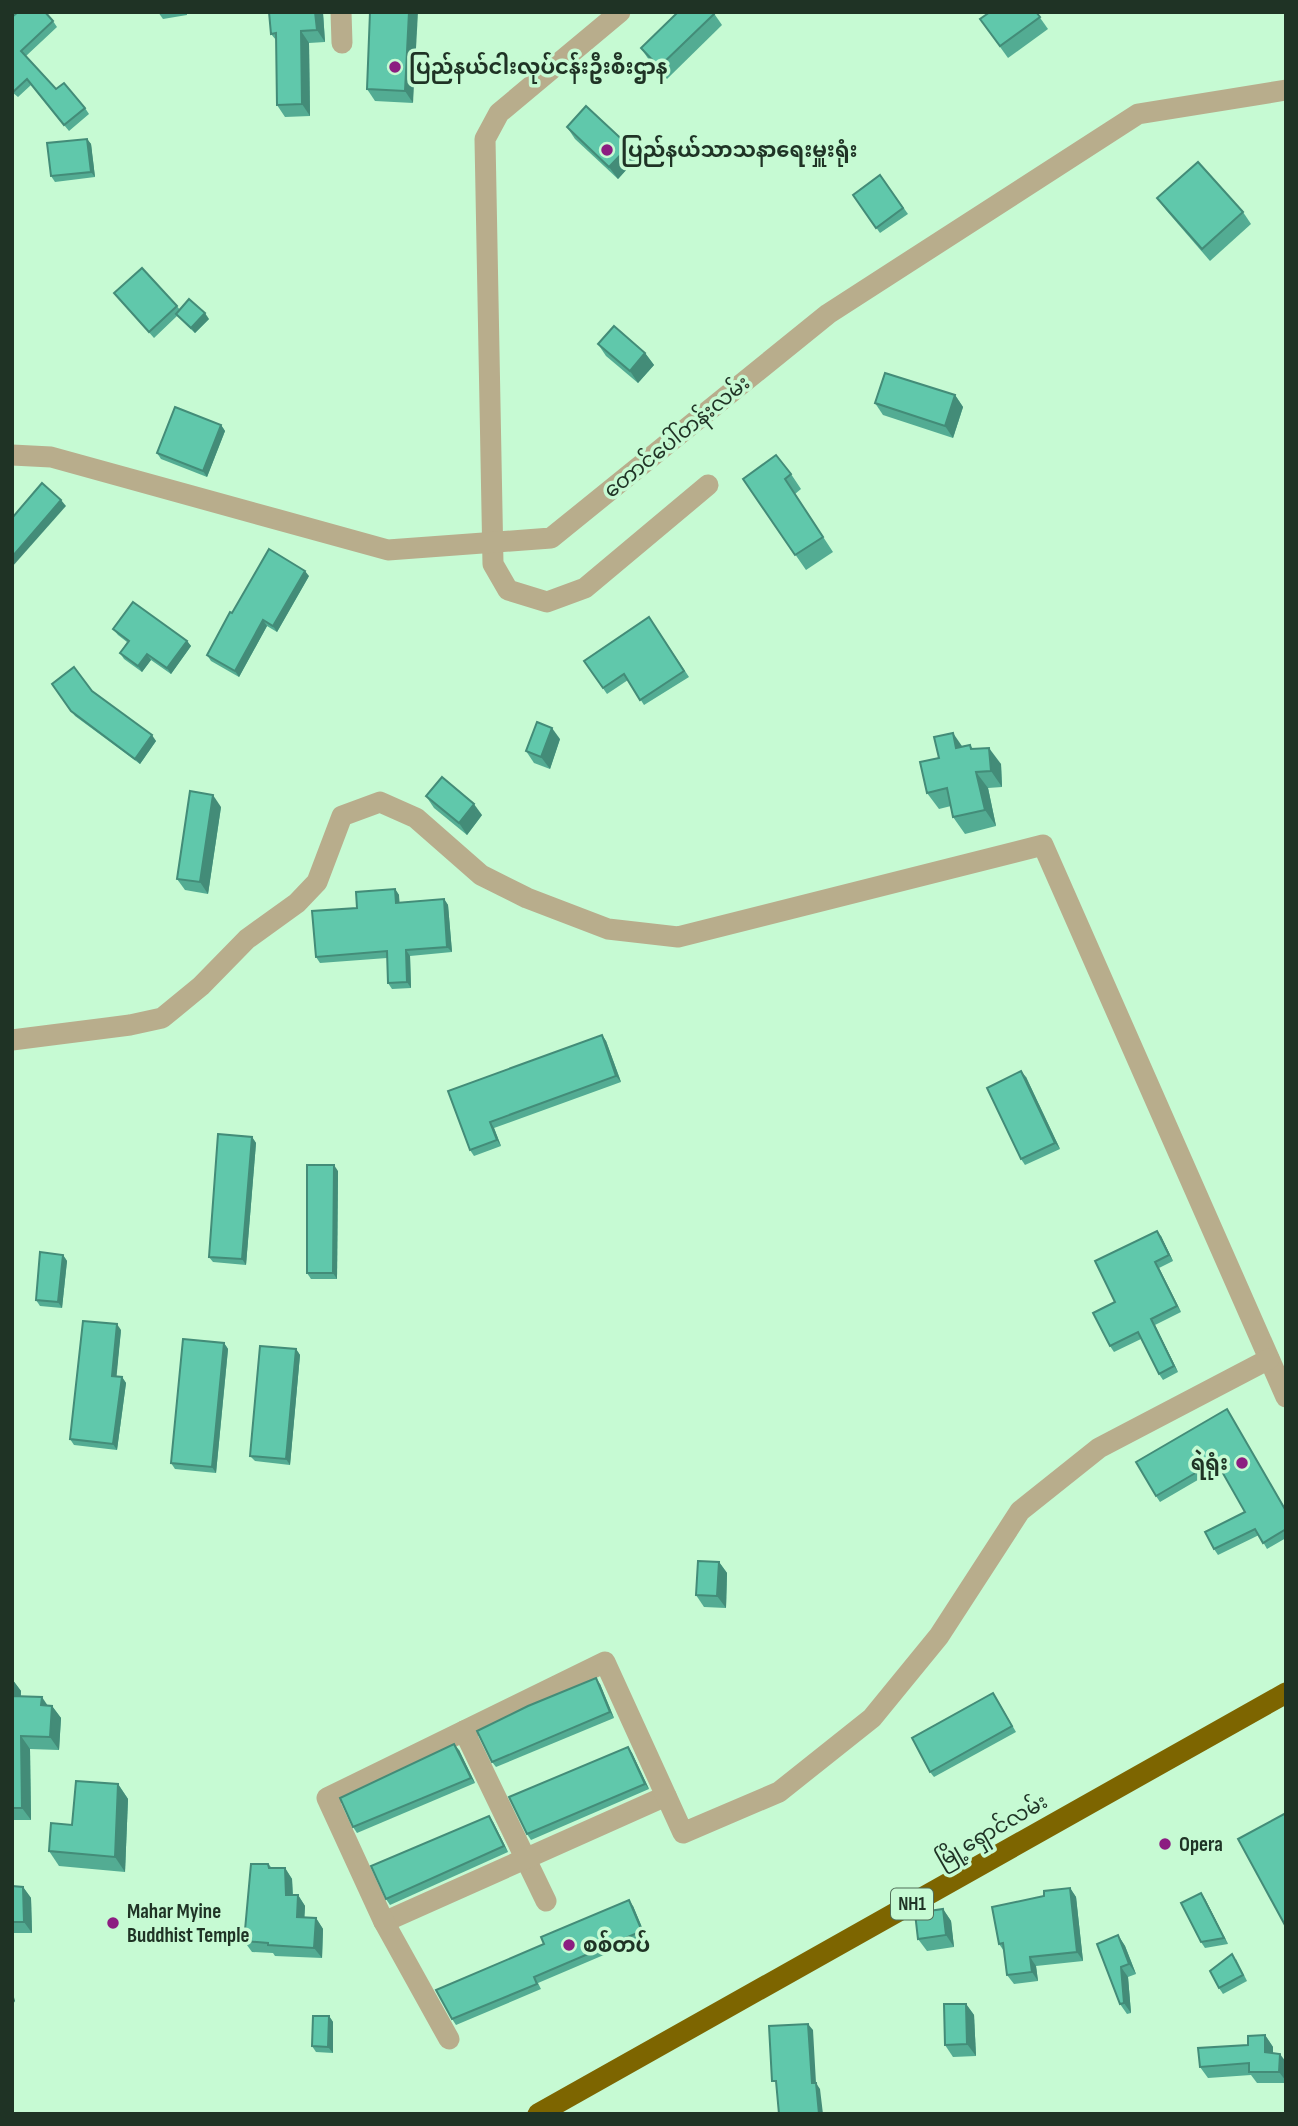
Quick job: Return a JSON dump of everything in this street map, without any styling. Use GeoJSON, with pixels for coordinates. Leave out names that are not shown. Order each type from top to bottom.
{"type":"FeatureCollection","features":[{"type":"Feature","properties":{"kind":"highway","name":"မြို့ရှောင်လမ်း"},"geometry":{"type":"LineString","coordinates":[[538,2114],[1286,1693]]}},
{"type":"Feature","properties":{"kind":"street"},"geometry":{"type":"LineString","coordinates":[[341,12],[342,43]]}},
{"type":"Feature","properties":{"kind":"street"},"geometry":{"type":"LineString","coordinates":[[619,13],[499,113],[485,139],[493,564],[508,590],[547,602],[585,588],[708,485]]}},
{"type":"Feature","properties":{"kind":"street","name":"တောင်ပေါ်တန်းလမ်း"},"geometry":{"type":"LineString","coordinates":[[12,455],[51,457],[388,550],[551,538],[828,314],[1138,114],[1286,90]]}},
{"type":"Feature","properties":{"kind":"street"},"geometry":{"type":"LineString","coordinates":[[12,1041],[130,1026],[162,1018],[201,986],[247,939],[297,903],[317,882],[342,816],[380,802],[416,818],[481,875],[527,898],[608,929],[678,937],[1043,845],[1286,1397]]}},
{"type":"Feature","properties":{"kind":"street"},"geometry":{"type":"LineString","coordinates":[[449,2039],[384,1922],[327,1798],[605,1662],[683,1833],[779,1792],[872,1718],[939,1636],[1020,1511],[1099,1448],[1269,1359]]}},
{"type":"Feature","properties":{"kind":"street"},"geometry":{"type":"LineString","coordinates":[[464,1731],[546,1901]]}},
{"type":"Feature","properties":{"kind":"street"},"geometry":{"type":"LineString","coordinates":[[384,1922],[666,1796]]}},
{"type":"Feature","properties":{"kind":"building"},"geometry":{"type":"Polygon","coordinates":[[[18,12],[45,12],[53,21],[21,51],[56,89],[64,83],[85,108],[64,125],[27,79],[13,92],[12,90],[12,17],[18,12]]]}},
{"type":"Feature","properties":{"kind":"building"},"geometry":{"type":"Polygon","coordinates":[[[269,12],[315,12],[317,30],[301,31],[302,104],[277,105],[276,33],[271,34],[269,12]]]}},
{"type":"Feature","properties":{"kind":"building"},"geometry":{"type":"Polygon","coordinates":[[[370,12],[409,12],[405,91],[367,89],[370,12]]]}},
{"type":"Feature","properties":{"kind":"building"},"geometry":{"type":"Polygon","coordinates":[[[678,12],[714,14],[659,67],[641,48],[678,12]]]}},
{"type":"Feature","properties":{"kind":"building"},"geometry":{"type":"Polygon","coordinates":[[[990,12],[1036,12],[1040,17],[1000,46],[980,19],[990,12]]]}},
{"type":"Feature","properties":{"kind":"building"},"geometry":{"type":"Polygon","coordinates":[[[586,106],[629,146],[609,167],[567,127],[586,106]]]}},
{"type":"Feature","properties":{"kind":"building"},"geometry":{"type":"Polygon","coordinates":[[[87,139],[91,172],[51,176],[47,143],[87,139]]]}},
{"type":"Feature","properties":{"kind":"building"},"geometry":{"type":"Polygon","coordinates":[[[1198,162],[1243,212],[1202,249],[1157,198],[1198,162]]]}},
{"type":"Feature","properties":{"kind":"building"},"geometry":{"type":"Polygon","coordinates":[[[880,175],[903,208],[876,228],[853,195],[880,175]]]}},
{"type":"Feature","properties":{"kind":"building"},"geometry":{"type":"Polygon","coordinates":[[[142,268],[177,306],[149,332],[114,293],[142,268]]]}},
{"type":"Feature","properties":{"kind":"building"},"geometry":{"type":"Polygon","coordinates":[[[189,299],[205,313],[191,328],[176,314],[189,299]]]}},
{"type":"Feature","properties":{"kind":"building"},"geometry":{"type":"Polygon","coordinates":[[[614,326],[645,353],[630,371],[598,344],[614,326]]]}},
{"type":"Feature","properties":{"kind":"building"},"geometry":{"type":"Polygon","coordinates":[[[885,373],[955,395],[945,426],[875,403],[885,373]]]}},
{"type":"Feature","properties":{"kind":"building"},"geometry":{"type":"Polygon","coordinates":[[[175,407],[221,425],[203,471],[157,453],[175,407]]]}},
{"type":"Feature","properties":{"kind":"building"},"geometry":{"type":"Polygon","coordinates":[[[776,455],[791,474],[785,479],[823,537],[795,555],[743,479],[776,455]]]}},
{"type":"Feature","properties":{"kind":"building"},"geometry":{"type":"Polygon","coordinates":[[[42,483],[61,500],[12,557],[12,518],[42,483]]]}},
{"type":"Feature","properties":{"kind":"building"},"geometry":{"type":"Polygon","coordinates":[[[269,549],[305,571],[273,626],[263,620],[235,671],[207,655],[269,549]]]}},
{"type":"Feature","properties":{"kind":"building"},"geometry":{"type":"Polygon","coordinates":[[[133,602],[187,641],[167,668],[147,654],[138,666],[120,653],[129,641],[113,629],[133,602]]]}},
{"type":"Feature","properties":{"kind":"building"},"geometry":{"type":"Polygon","coordinates":[[[649,617],[684,671],[640,700],[624,674],[603,688],[584,661],[649,617]]]}},
{"type":"Feature","properties":{"kind":"building"},"geometry":{"type":"Polygon","coordinates":[[[74,667],[92,691],[152,735],[135,759],[71,711],[52,684],[74,667]]]}},
{"type":"Feature","properties":{"kind":"building"},"geometry":{"type":"Polygon","coordinates":[[[537,722],[552,728],[541,757],[526,751],[537,722]]]}},
{"type":"Feature","properties":{"kind":"building"},"geometry":{"type":"Polygon","coordinates":[[[953,733],[956,748],[970,745],[971,749],[989,748],[991,771],[976,772],[985,810],[953,817],[947,788],[927,793],[920,762],[939,758],[934,737],[953,733]]]}},
{"type":"Feature","properties":{"kind":"building"},"geometry":{"type":"Polygon","coordinates":[[[442,777],[474,804],[459,823],[426,796],[442,777]]]}},
{"type":"Feature","properties":{"kind":"building"},"geometry":{"type":"Polygon","coordinates":[[[190,791],[213,795],[200,882],[177,879],[190,791]]]}},
{"type":"Feature","properties":{"kind":"building"},"geometry":{"type":"Polygon","coordinates":[[[395,889],[396,903],[444,899],[447,947],[406,950],[407,982],[388,983],[387,951],[316,957],[312,911],[357,908],[356,892],[395,889]]]}},
{"type":"Feature","properties":{"kind":"building"},"geometry":{"type":"Polygon","coordinates":[[[602,1035],[616,1076],[490,1122],[497,1140],[470,1150],[448,1091],[602,1035]]]}},
{"type":"Feature","properties":{"kind":"building"},"geometry":{"type":"Polygon","coordinates":[[[1021,1071],[1055,1143],[1021,1159],[987,1088],[1021,1071]]]}},
{"type":"Feature","properties":{"kind":"building"},"geometry":{"type":"Polygon","coordinates":[[[218,1134],[252,1137],[242,1259],[209,1257],[218,1134]]]}},
{"type":"Feature","properties":{"kind":"building"},"geometry":{"type":"Polygon","coordinates":[[[307,1165],[334,1165],[333,1273],[307,1273],[307,1165]]]}},
{"type":"Feature","properties":{"kind":"building"},"geometry":{"type":"Polygon","coordinates":[[[1157,1231],[1169,1255],[1155,1262],[1177,1306],[1151,1319],[1174,1366],[1159,1374],[1138,1332],[1110,1346],[1093,1313],[1115,1302],[1095,1261],[1157,1231]]]}},
{"type":"Feature","properties":{"kind":"building"},"geometry":{"type":"Polygon","coordinates":[[[40,1252],[63,1255],[58,1302],[36,1300],[40,1252]]]}},
{"type":"Feature","properties":{"kind":"building"},"geometry":{"type":"Polygon","coordinates":[[[83,1321],[117,1324],[112,1376],[122,1377],[113,1444],[70,1439],[83,1321]]]}},
{"type":"Feature","properties":{"kind":"building"},"geometry":{"type":"Polygon","coordinates":[[[183,1339],[224,1343],[212,1467],[171,1463],[183,1339]]]}},
{"type":"Feature","properties":{"kind":"building"},"geometry":{"type":"Polygon","coordinates":[[[260,1346],[296,1349],[286,1459],[250,1456],[260,1346]]]}},
{"type":"Feature","properties":{"kind":"building"},"geometry":{"type":"Polygon","coordinates":[[[1227,1409],[1286,1511],[1286,1529],[1263,1543],[1255,1529],[1214,1549],[1205,1532],[1245,1512],[1216,1461],[1156,1496],[1136,1462],[1227,1409]]]}},
{"type":"Feature","properties":{"kind":"building"},"geometry":{"type":"Polygon","coordinates":[[[698,1561],[719,1562],[717,1596],[696,1595],[698,1561]]]}},
{"type":"Feature","properties":{"kind":"building"},"geometry":{"type":"Polygon","coordinates":[[[596,1678],[610,1712],[492,1762],[477,1731],[596,1678]]]}},
{"type":"Feature","properties":{"kind":"building"},"geometry":{"type":"Polygon","coordinates":[[[993,1693],[1012,1726],[930,1772],[912,1738],[993,1693]]]}},
{"type":"Feature","properties":{"kind":"building"},"geometry":{"type":"Polygon","coordinates":[[[12,1696],[42,1697],[41,1705],[52,1706],[50,1737],[21,1736],[22,1808],[12,1808],[12,1696]]]}},
{"type":"Feature","properties":{"kind":"building"},"geometry":{"type":"Polygon","coordinates":[[[454,1744],[471,1778],[353,1827],[340,1798],[454,1744]]]}},
{"type":"Feature","properties":{"kind":"building"},"geometry":{"type":"Polygon","coordinates":[[[628,1747],[645,1784],[527,1834],[509,1797],[628,1747]]]}},
{"type":"Feature","properties":{"kind":"building"},"geometry":{"type":"Polygon","coordinates":[[[76,1781],[118,1784],[115,1857],[49,1851],[51,1823],[72,1825],[76,1781]]]}},
{"type":"Feature","properties":{"kind":"building"},"geometry":{"type":"Polygon","coordinates":[[[1286,1813],[1286,1927],[1238,1839],[1286,1813]]]}},
{"type":"Feature","properties":{"kind":"building"},"geometry":{"type":"Polygon","coordinates":[[[489,1816],[504,1846],[386,1899],[371,1866],[489,1816]]]}},
{"type":"Feature","properties":{"kind":"building"},"geometry":{"type":"Polygon","coordinates":[[[251,1864],[285,1868],[286,1895],[298,1895],[297,1917],[316,1918],[314,1948],[244,1941],[251,1864]]]}},
{"type":"Feature","properties":{"kind":"building"},"geometry":{"type":"Polygon","coordinates":[[[12,1886],[23,1887],[24,1922],[12,1922],[12,1886]]]}},
{"type":"Feature","properties":{"kind":"building"},"geometry":{"type":"Polygon","coordinates":[[[1070,1888],[1077,1952],[1030,1957],[1032,1972],[1007,1975],[1003,1943],[999,1944],[992,1907],[1044,1896],[1044,1891],[1070,1888]]]}},
{"type":"Feature","properties":{"kind":"building"},"geometry":{"type":"Polygon","coordinates":[[[1201,1893],[1224,1938],[1201,1942],[1181,1903],[1201,1893]]]}},
{"type":"Feature","properties":{"kind":"building"},"geometry":{"type":"Polygon","coordinates":[[[629,1900],[642,1931],[534,1977],[537,1984],[452,2019],[436,1990],[544,1944],[541,1937],[629,1900]]]}},
{"type":"Feature","properties":{"kind":"building"},"geometry":{"type":"Polygon","coordinates":[[[943,1909],[946,1935],[918,1939],[915,1913],[943,1909]]]}},
{"type":"Feature","properties":{"kind":"building"},"geometry":{"type":"Polygon","coordinates":[[[1118,1935],[1129,1964],[1121,1967],[1124,2003],[1120,2004],[1097,1944],[1118,1935]]]}},
{"type":"Feature","properties":{"kind":"building"},"geometry":{"type":"Polygon","coordinates":[[[1232,1954],[1243,1975],[1219,1988],[1210,1971],[1232,1954]]]}},
{"type":"Feature","properties":{"kind":"building"},"geometry":{"type":"Polygon","coordinates":[[[944,2004],[966,2004],[967,2044],[945,2045],[944,2004]]]}},
{"type":"Feature","properties":{"kind":"building"},"geometry":{"type":"Polygon","coordinates":[[[313,2016],[329,2016],[328,2047],[312,2046],[313,2016]]]}},
{"type":"Feature","properties":{"kind":"building"},"geometry":{"type":"Polygon","coordinates":[[[808,2024],[812,2083],[816,2083],[819,2114],[779,2114],[776,2081],[772,2081],[769,2026],[808,2024]]]}},
{"type":"Feature","properties":{"kind":"building"},"geometry":{"type":"Polygon","coordinates":[[[1265,2035],[1265,2052],[1280,2054],[1279,2072],[1249,2072],[1249,2063],[1200,2067],[1198,2048],[1248,2045],[1248,2036],[1265,2035]]]}},
{"type":"Feature","properties":{"kind":"place","name":"ပြည်နယ်ငါးလုပ်ငန်းဦးစီးဌာန"},"geometry":{"type":"Point","coordinates":[395,67]}},
{"type":"Feature","properties":{"kind":"place","name":"ပြည်နယ်သာသနာရေးမှူးရုံး"},"geometry":{"type":"Point","coordinates":[607,150]}},
{"type":"Feature","properties":{"kind":"place","name":"ရဲရုံး"},"geometry":{"type":"Point","coordinates":[1242,1463]}},
{"type":"Feature","properties":{"kind":"place","name":"Opera"},"geometry":{"type":"Point","coordinates":[1165,1844]}},
{"type":"Feature","properties":{"kind":"place","name":"Mahar Myine Buddhist Temple"},"geometry":{"type":"Point","coordinates":[113,1923]}},
{"type":"Feature","properties":{"kind":"place","name":"စစ်တပ်"},"geometry":{"type":"Point","coordinates":[569,1945]}}]}
